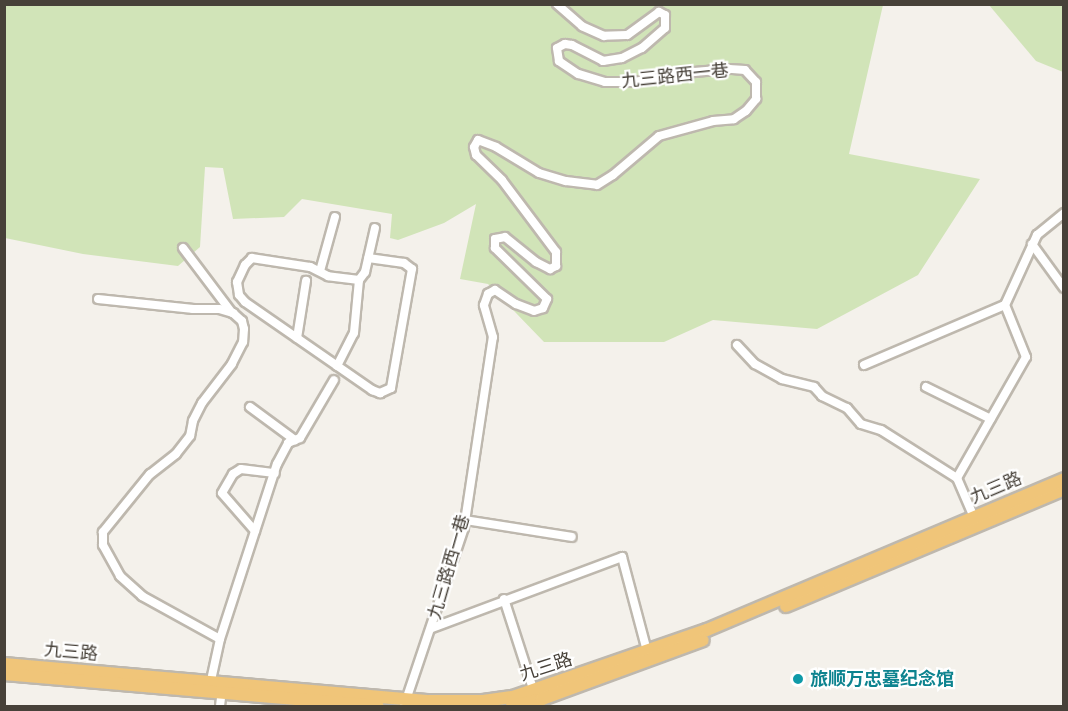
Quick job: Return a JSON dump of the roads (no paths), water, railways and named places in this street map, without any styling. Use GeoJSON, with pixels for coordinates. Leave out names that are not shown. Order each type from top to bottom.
{"type":"FeatureCollection","features":[{"type":"Feature","properties":{"kind":"highway","name":"九三路"},"geometry":{"type":"LineString","coordinates":[[512,706],[542,699],[710,638],[976,521],[1064,479]]}},
{"type":"Feature","properties":{"kind":"highway","name":"九三路"},"geometry":{"type":"LineString","coordinates":[[4,674],[405,703],[483,701],[534,692],[707,630],[976,521],[1064,489]]}},
{"type":"Feature","properties":{"kind":"highway","name":"九三路"},"geometry":{"type":"LineString","coordinates":[[4,664],[378,706]]}},
{"type":"Feature","properties":{"kind":"street","name":"九三路西一巷"},"geometry":{"type":"LineString","coordinates":[[405,703],[432,628],[465,520],[493,337],[484,305],[488,294],[495,290],[516,304],[534,311],[543,308],[547,299],[495,248],[495,239],[505,237],[536,262],[550,269],[556,266],[556,252],[502,180],[476,155],[474,147],[478,140],[496,147],[539,173],[566,181],[597,185],[614,175],[659,136],[713,121],[734,118],[746,111],[756,99],[756,82],[745,70],[694,72],[634,82],[605,82],[578,74],[559,62],[557,48],[565,44],[572,45],[603,61],[622,58],[642,48],[665,28],[665,15],[659,12],[627,35],[604,36],[582,26],[557,4]]}},
{"type":"Feature","properties":{"kind":"street"},"geometry":{"type":"LineString","coordinates":[[864,365],[1005,305],[1037,235],[1064,213]]}},
{"type":"Feature","properties":{"kind":"street"},"geometry":{"type":"LineString","coordinates":[[320,271],[334,217]]}},
{"type":"Feature","properties":{"kind":"street"},"geometry":{"type":"LineString","coordinates":[[337,366],[354,333],[359,280],[365,272],[375,228]]}},
{"type":"Feature","properties":{"kind":"street"},"geometry":{"type":"LineString","coordinates":[[1032,244],[1064,288]]}},
{"type":"Feature","properties":{"kind":"street"},"geometry":{"type":"LineString","coordinates":[[183,248],[233,313],[242,321],[243,342],[232,363],[202,403],[193,421],[190,436],[176,454],[150,474],[103,532],[103,545],[120,576],[142,596],[220,639]]}},
{"type":"Feature","properties":{"kind":"street"},"geometry":{"type":"LineString","coordinates":[[359,280],[328,276],[310,267],[252,258],[240,272],[237,282],[239,295],[337,366],[380,393],[391,387],[412,269],[404,263],[368,258]]}},
{"type":"Feature","properties":{"kind":"street"},"geometry":{"type":"LineString","coordinates":[[297,338],[306,281]]}},
{"type":"Feature","properties":{"kind":"street"},"geometry":{"type":"LineString","coordinates":[[225,303],[239,295]]}},
{"type":"Feature","properties":{"kind":"street"},"geometry":{"type":"LineString","coordinates":[[98,299],[194,309],[219,309],[233,313]]}},
{"type":"Feature","properties":{"kind":"street"},"geometry":{"type":"LineString","coordinates":[[957,478],[1026,357],[1005,305]]}},
{"type":"Feature","properties":{"kind":"street"},"geometry":{"type":"LineString","coordinates":[[737,345],[755,364],[782,379],[814,387],[822,396],[847,408],[861,424],[881,430],[957,478],[976,521]]}},
{"type":"Feature","properties":{"kind":"street"},"geometry":{"type":"LineString","coordinates":[[220,706],[216,688],[220,639],[275,473],[288,443],[300,438],[334,380]]}},
{"type":"Feature","properties":{"kind":"street"},"geometry":{"type":"LineString","coordinates":[[926,387],[991,419]]}},
{"type":"Feature","properties":{"kind":"street"},"geometry":{"type":"LineString","coordinates":[[250,407],[295,440]]}},
{"type":"Feature","properties":{"kind":"street"},"geometry":{"type":"LineString","coordinates":[[255,531],[222,493],[233,474],[241,469],[275,473]]}},
{"type":"Feature","properties":{"kind":"street"},"geometry":{"type":"LineString","coordinates":[[465,520],[573,537]]}},
{"type":"Feature","properties":{"kind":"street"},"geometry":{"type":"LineString","coordinates":[[432,628],[504,599],[622,557],[647,651]]}},
{"type":"Feature","properties":{"kind":"street"},"geometry":{"type":"LineString","coordinates":[[504,599],[534,692]]}},
{"type":"Feature","properties":{"kind":"place","name":"旅顺万忠墓纪念馆"},"geometry":{"type":"Point","coordinates":[798,679]}}]}
